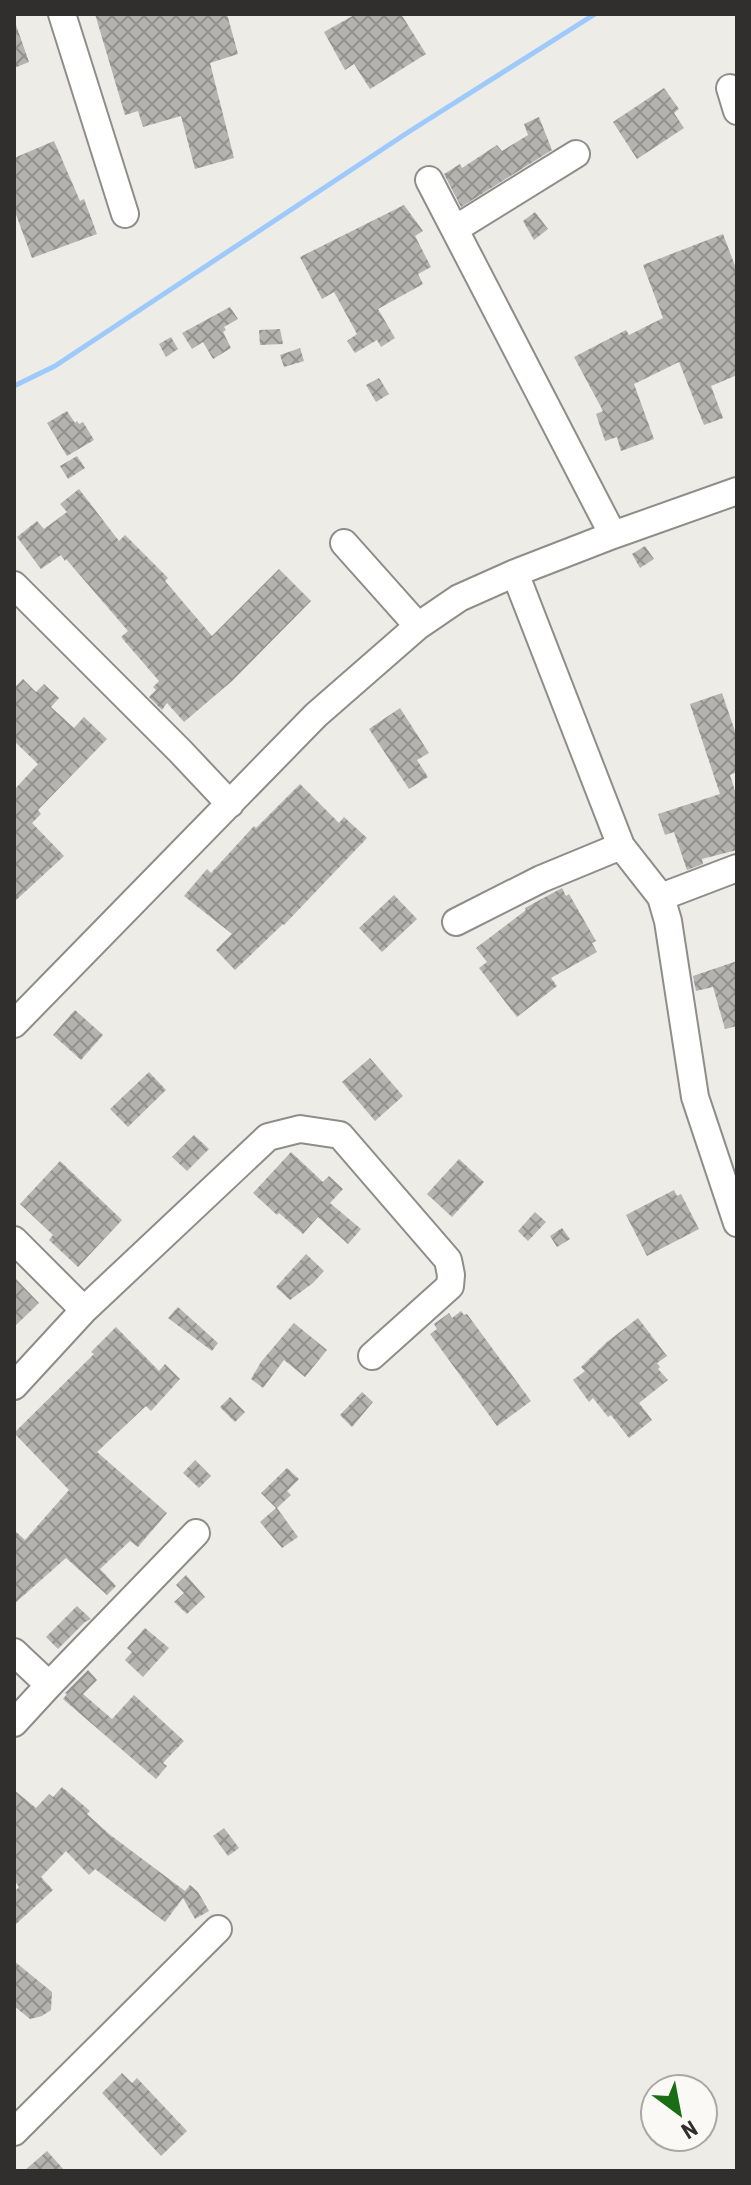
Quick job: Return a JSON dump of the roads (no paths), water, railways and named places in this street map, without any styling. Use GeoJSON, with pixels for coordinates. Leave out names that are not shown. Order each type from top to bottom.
{"type":"FeatureCollection","features":[{"type":"Feature","properties":{"kind":"street"},"geometry":{"type":"LineString","coordinates":[[62,14],[125,214]]}},
{"type":"Feature","properties":{"kind":"street"},"geometry":{"type":"LineString","coordinates":[[455,229],[576,154]]}},
{"type":"Feature","properties":{"kind":"street"},"geometry":{"type":"LineString","coordinates":[[429,180],[613,535]]}},
{"type":"Feature","properties":{"kind":"street"},"geometry":{"type":"LineString","coordinates":[[14,1024],[316,715],[418,626],[459,598],[515,573],[737,491]]}},
{"type":"Feature","properties":{"kind":"street"},"geometry":{"type":"LineString","coordinates":[[344,543],[418,626]]}},
{"type":"Feature","properties":{"kind":"street"},"geometry":{"type":"LineString","coordinates":[[515,573],[621,846],[661,897],[668,921],[695,1097],[736,1216]]}},
{"type":"Feature","properties":{"kind":"street"},"geometry":{"type":"LineString","coordinates":[[14,585],[230,804]]}},
{"type":"Feature","properties":{"kind":"street"},"geometry":{"type":"LineString","coordinates":[[456,922],[541,879],[621,846]]}},
{"type":"Feature","properties":{"kind":"street"},"geometry":{"type":"LineString","coordinates":[[661,897],[737,868]]}},
{"type":"Feature","properties":{"kind":"street"},"geometry":{"type":"LineString","coordinates":[[14,1386],[84,1310],[268,1137],[300,1129],[340,1135],[448,1260],[450,1286],[372,1356]]}},
{"type":"Feature","properties":{"kind":"street"},"geometry":{"type":"LineString","coordinates":[[14,1240],[84,1310]]}},
{"type":"Feature","properties":{"kind":"street"},"geometry":{"type":"LineString","coordinates":[[14,1723],[196,1533]]}},
{"type":"Feature","properties":{"kind":"street"},"geometry":{"type":"LineString","coordinates":[[14,1652],[49,1685]]}},
{"type":"Feature","properties":{"kind":"street"},"geometry":{"type":"LineString","coordinates":[[14,2132],[218,1929]]}},
{"type":"Feature","properties":{"kind":"waterway"},"geometry":{"type":"LineString","coordinates":[[14,386],[55,366],[410,131],[595,14]]}}]}
